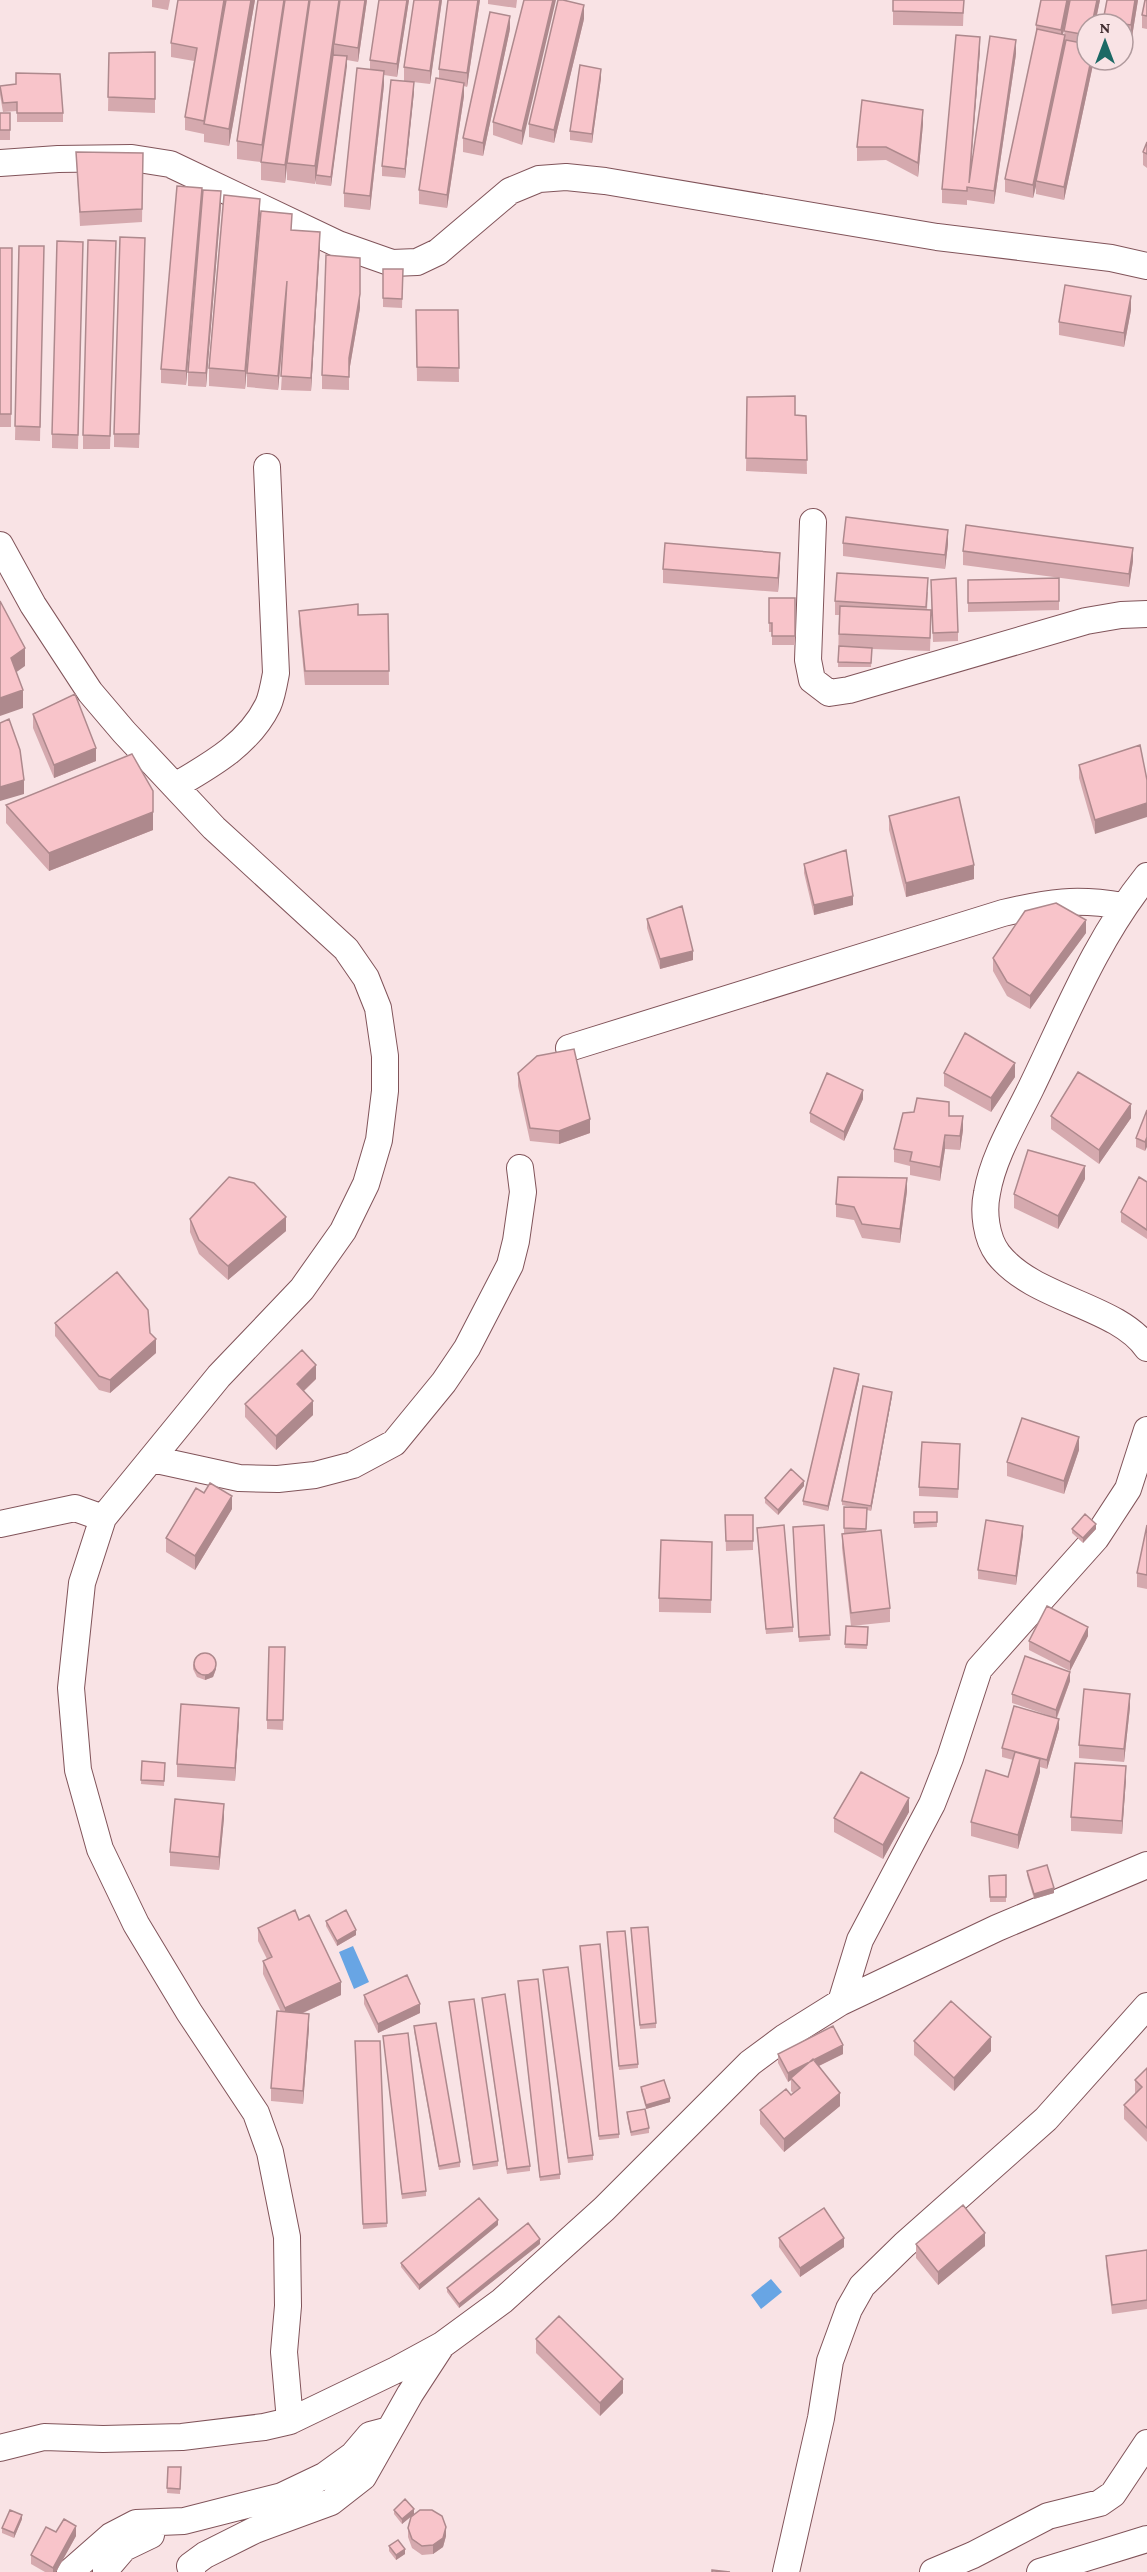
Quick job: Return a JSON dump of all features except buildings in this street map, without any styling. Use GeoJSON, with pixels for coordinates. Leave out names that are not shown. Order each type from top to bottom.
{"type":"FeatureCollection","features":[{"type":"Feature","properties":{"kind":"street"},"geometry":{"type":"LineString","coordinates":[[0,163],[58,159],[132,158],[170,164],[338,244],[392,262],[417,262],[438,252],[510,191],[538,179],[566,177],[605,181],[926,235],[1111,258],[1147,266]]}},
{"type":"Feature","properties":{"kind":"street"},"geometry":{"type":"LineString","coordinates":[[175,786],[213,764],[241,742],[255,726],[269,703],[276,674],[267,467]]}},
{"type":"Feature","properties":{"kind":"street"},"geometry":{"type":"LineString","coordinates":[[813,522],[808,660],[812,680],[829,693],[849,690],[1086,621],[1120,615],[1147,614]]}},
{"type":"Feature","properties":{"kind":"street"},"geometry":{"type":"LineString","coordinates":[[0,545],[33,605],[90,692],[214,828],[346,949],[359,968],[378,1008],[386,1056],[385,1091],[379,1140],[366,1184],[343,1231],[302,1289],[219,1376],[103,1518],[82,1583],[71,1688],[78,1770],[100,1849],[136,1924],[189,2012],[256,2113],[270,2152],[287,2237],[288,2306],[284,2352],[290,2421]]}},
{"type":"Feature","properties":{"kind":"street"},"geometry":{"type":"LineString","coordinates":[[1147,876],[1123,906],[1102,941],[1000,1153],[987,1193],[986,1227],[997,1253],[1021,1275],[1123,1325],[1141,1339],[1147,1348]]}},
{"type":"Feature","properties":{"kind":"street"},"geometry":{"type":"LineString","coordinates":[[569,1048],[1003,913],[1065,900],[1088,900],[1123,906]]}},
{"type":"Feature","properties":{"kind":"street"},"geometry":{"type":"LineString","coordinates":[[152,1459],[239,1478],[278,1479],[315,1475],[352,1465],[394,1443],[450,1374],[489,1308],[510,1265],[523,1192],[520,1168]]}},
{"type":"Feature","properties":{"kind":"street"},"geometry":{"type":"LineString","coordinates":[[841,2002],[860,1940],[932,1804],[950,1758],[979,1669],[1096,1538],[1128,1489],[1147,1430]]}},
{"type":"Feature","properties":{"kind":"street"},"geometry":{"type":"LineString","coordinates":[[0,1524],[75,1508],[103,1518]]}},
{"type":"Feature","properties":{"kind":"street"},"geometry":{"type":"LineString","coordinates":[[0,2448],[44,2437],[182,2438],[264,2427],[290,2421],[396,2370],[442,2345],[502,2301],[604,2209],[750,2063],[785,2037],[841,2002],[997,1928],[1147,1865]]}},
{"type":"Feature","properties":{"kind":"street"},"geometry":{"type":"LineString","coordinates":[[786,2572],[821,2418],[830,2361],[849,2309],[862,2286],[903,2245],[1046,2119],[1147,2006]]}},
{"type":"Feature","properties":{"kind":"street"},"geometry":{"type":"LineString","coordinates":[[192,2572],[190,2566],[215,2550],[255,2530],[331,2502],[363,2478],[389,2430],[442,2345]]}},
{"type":"Feature","properties":{"kind":"street"},"geometry":{"type":"LineString","coordinates":[[106,2572],[124,2548],[184,2521],[282,2496],[324,2476],[353,2456],[370,2434],[389,2430]]}},
{"type":"Feature","properties":{"kind":"street"},"geometry":{"type":"LineString","coordinates":[[933,2572],[973,2555],[1048,2516],[1100,2503],[1113,2494],[1147,2443]]}},
{"type":"Feature","properties":{"kind":"street"},"geometry":{"type":"LineString","coordinates":[[70,2572],[111,2536],[135,2523],[184,2521]]}},
{"type":"Feature","properties":{"kind":"street"},"geometry":{"type":"LineString","coordinates":[[1040,2572],[1147,2539]]}},
{"type":"Feature","properties":{"kind":"water"},"geometry":{"type":"Polygon","coordinates":[[[353,1946],[369,1982],[354,1989],[339,1952],[353,1946]]]}},
{"type":"Feature","properties":{"kind":"water"},"geometry":{"type":"Polygon","coordinates":[[[771,2279],[782,2292],[761,2309],[751,2295],[771,2279]]]}}]}
